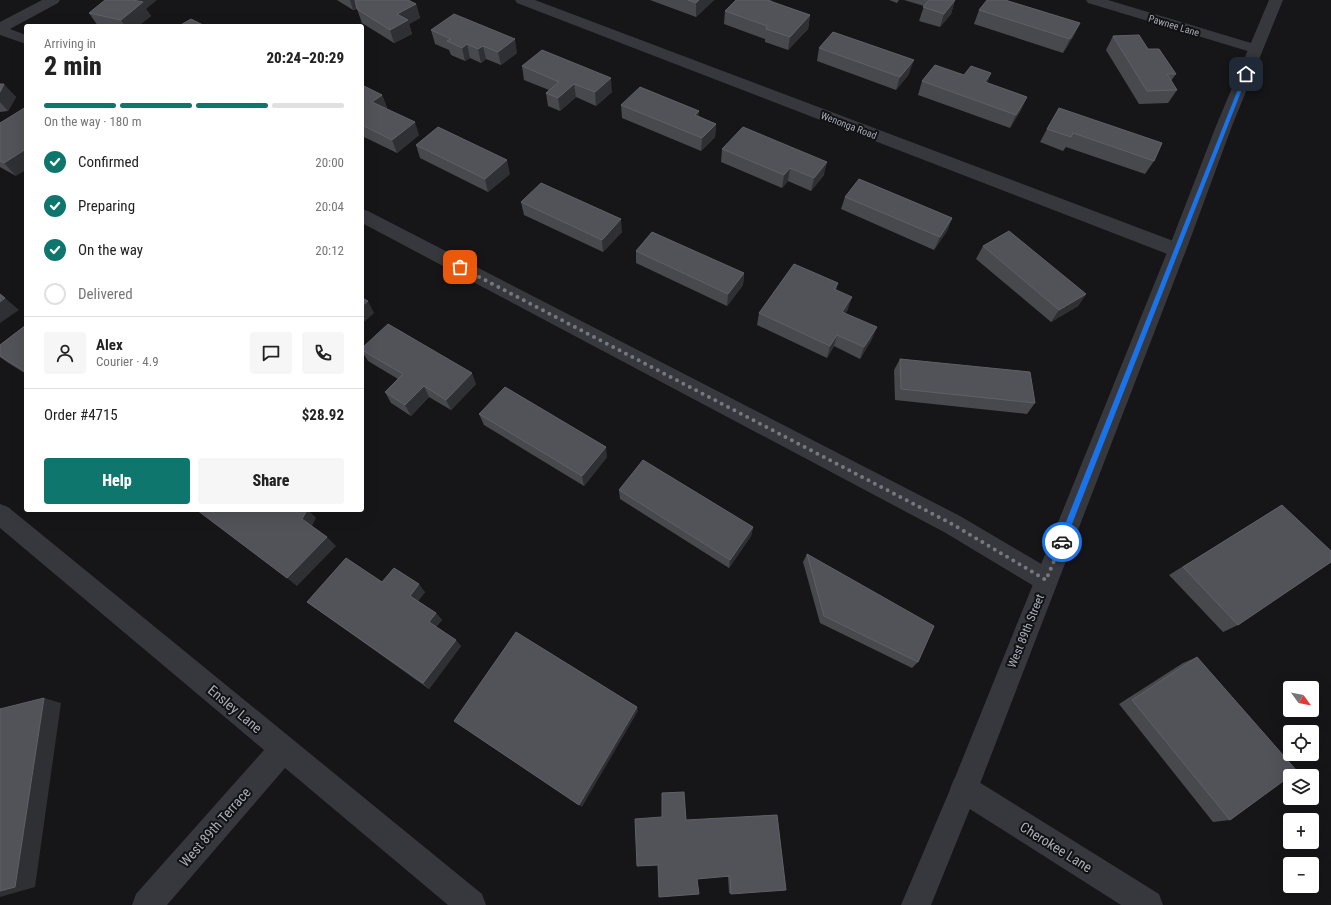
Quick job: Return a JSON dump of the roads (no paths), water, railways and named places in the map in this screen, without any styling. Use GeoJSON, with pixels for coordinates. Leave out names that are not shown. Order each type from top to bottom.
{"type":"FeatureCollection","features":[{"type":"Feature","properties":{"kind":"street"},"geometry":{"type":"LineString","coordinates":[[0,29],[53,0]]}},
{"type":"Feature","properties":{"kind":"street","name":"Wenonga Road"},"geometry":{"type":"LineString","coordinates":[[522,0],[1177,250]]}},
{"type":"Feature","properties":{"kind":"street","name":"Pawnee Lane"},"geometry":{"type":"LineString","coordinates":[[1093,0],[1256,49]]}},
{"type":"Feature","properties":{"kind":"street","name":"West 89th Street"},"geometry":{"type":"LineString","coordinates":[[916,905],[964,789],[1177,250],[1224,126],[1276,0]]}},
{"type":"Feature","properties":{"kind":"street"},"geometry":{"type":"LineString","coordinates":[[0,29],[24,39]]}},
{"type":"Feature","properties":{"kind":"street"},"geometry":{"type":"LineString","coordinates":[[364,216],[952,524],[1046,580]]}},
{"type":"Feature","properties":{"kind":"street","name":"Ensley Lane"},"geometry":{"type":"LineString","coordinates":[[0,514],[471,905]]}},
{"type":"Feature","properties":{"kind":"street","name":"West 89th Terrace"},"geometry":{"type":"LineString","coordinates":[[147,905],[283,749]]}},
{"type":"Feature","properties":{"kind":"street","name":"Cherokee Lane"},"geometry":{"type":"LineString","coordinates":[[964,789],[1148,905]]}}]}
